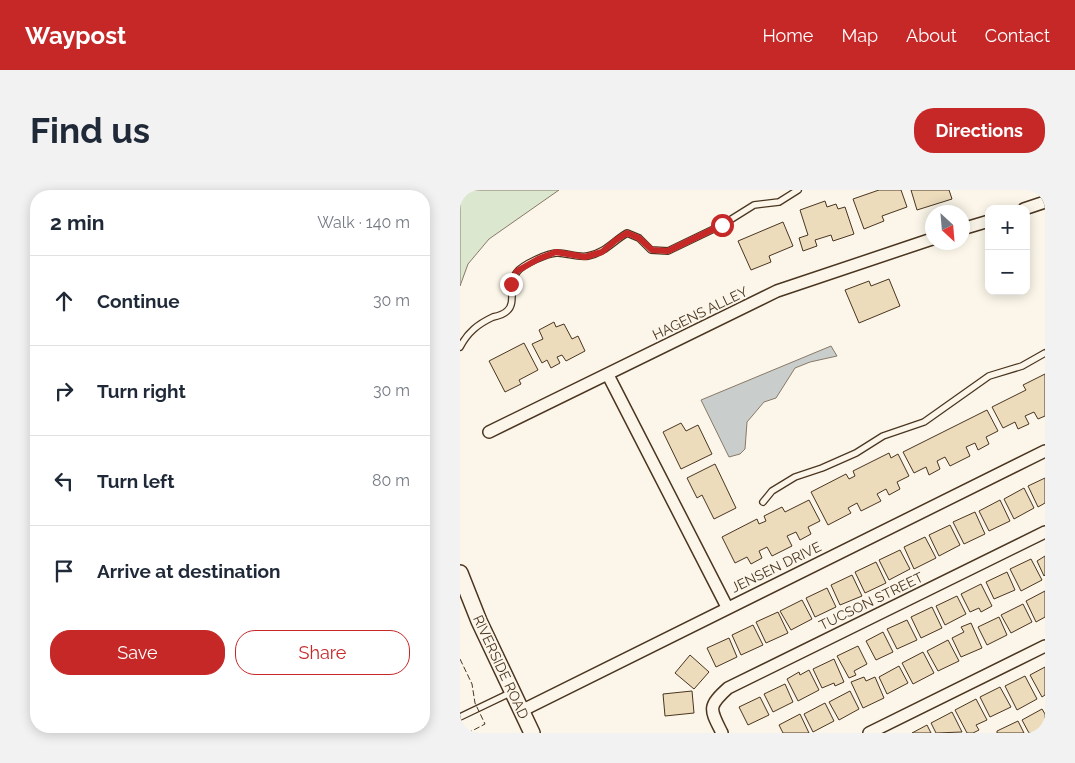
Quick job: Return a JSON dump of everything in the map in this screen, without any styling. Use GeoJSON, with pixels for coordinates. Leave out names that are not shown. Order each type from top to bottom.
{"type":"FeatureCollection","features":[{"type":"Feature","properties":{"kind":"main road","name":"RIVERSIDE ROAD"},"geometry":{"type":"LineString","coordinates":[[460,573],[479,621],[532,733]]}},
{"type":"Feature","properties":{"kind":"street"},"geometry":{"type":"LineString","coordinates":[[1030,207],[1045,202]]}},
{"type":"Feature","properties":{"kind":"street"},"geometry":{"type":"LineString","coordinates":[[970,227],[985,222]]}},
{"type":"Feature","properties":{"kind":"street","name":"HAGENS ALLEY"},"geometry":{"type":"LineString","coordinates":[[490,432],[777,291],[925,242]]}},
{"type":"Feature","properties":{"kind":"street"},"geometry":{"type":"LineString","coordinates":[[608,375],[727,608]]}},
{"type":"Feature","properties":{"kind":"street","name":"JENSEN DRIVE"},"geometry":{"type":"LineString","coordinates":[[521,710],[1045,451]]}},
{"type":"Feature","properties":{"kind":"street","name":"TUCSON STREET"},"geometry":{"type":"LineString","coordinates":[[722,733],[712,712],[714,700],[728,688],[1045,532]]}},
{"type":"Feature","properties":{"kind":"street"},"geometry":{"type":"LineString","coordinates":[[869,733],[1045,646]]}},
{"type":"Feature","properties":{"kind":"lane"},"geometry":{"type":"LineString","coordinates":[[460,346],[465,336],[480,323],[507,312],[512,305],[511,284],[517,271],[538,259],[556,252],[585,257],[602,252],[627,233],[639,238],[652,250],[668,251],[722,225],[754,205],[779,202],[798,190]]}},
{"type":"Feature","properties":{"kind":"lane"},"geometry":{"type":"LineString","coordinates":[[763,502],[772,491],[795,477],[822,468],[856,453],[883,436],[924,422],[989,376],[1022,366],[1045,353]]}},
{"type":"Feature","properties":{"kind":"lane"},"geometry":{"type":"LineString","coordinates":[[460,718],[512,692]]}},
{"type":"Feature","properties":{"kind":"green space"},"geometry":{"type":"Polygon","coordinates":[[[460,190],[559,190],[489,239],[468,264],[460,286],[460,190]]]}},
{"type":"Feature","properties":{"kind":"shaded area"},"geometry":{"type":"Polygon","coordinates":[[[831,346],[837,356],[810,362],[795,368],[776,398],[764,402],[747,422],[745,449],[740,454],[729,457],[701,400],[831,346]]]}},
{"type":"Feature","properties":{"kind":"building"},"geometry":{"type":"Polygon","coordinates":[[[879,190],[901,190],[907,207],[882,216],[884,221],[864,229],[853,199],[879,190]]]}},
{"type":"Feature","properties":{"kind":"building"},"geometry":{"type":"Polygon","coordinates":[[[911,190],[949,190],[952,199],[933,205],[925,205],[925,207],[917,210],[911,190]]]}},
{"type":"Feature","properties":{"kind":"building"},"geometry":{"type":"Polygon","coordinates":[[[825,201],[827,207],[836,204],[838,209],[845,207],[854,234],[833,241],[831,235],[815,240],[817,246],[803,251],[799,238],[808,235],[800,210],[825,201]]]}},
{"type":"Feature","properties":{"kind":"building"},"geometry":{"type":"Polygon","coordinates":[[[783,222],[793,246],[769,256],[771,262],[751,270],[738,241],[783,222]]]}},
{"type":"Feature","properties":{"kind":"building"},"geometry":{"type":"Polygon","coordinates":[[[889,279],[900,306],[859,323],[845,290],[869,281],[871,286],[889,279]]]}},
{"type":"Feature","properties":{"kind":"building"},"geometry":{"type":"Polygon","coordinates":[[[554,322],[556,327],[564,324],[572,339],[578,336],[585,351],[566,361],[562,355],[557,357],[560,363],[551,368],[547,360],[542,363],[532,344],[543,339],[539,330],[554,322]]]}},
{"type":"Feature","properties":{"kind":"building"},"geometry":{"type":"Polygon","coordinates":[[[524,343],[538,370],[519,380],[521,384],[505,392],[489,361],[524,343]]]}},
{"type":"Feature","properties":{"kind":"building"},"geometry":{"type":"Polygon","coordinates":[[[1045,374],[1045,416],[1038,419],[1034,412],[1025,416],[1029,424],[1018,429],[1015,422],[1003,428],[992,407],[1026,390],[1023,385],[1045,374]]]}},
{"type":"Feature","properties":{"kind":"building"},"geometry":{"type":"Polygon","coordinates":[[[987,410],[998,431],[986,437],[989,444],[978,450],[975,443],[966,447],[970,456],[950,466],[945,457],[937,461],[940,469],[929,475],[926,467],[914,473],[903,452],[987,410]]]}},
{"type":"Feature","properties":{"kind":"building"},"geometry":{"type":"Polygon","coordinates":[[[681,423],[686,431],[698,425],[712,454],[681,469],[663,432],[681,423]]]}},
{"type":"Feature","properties":{"kind":"building"},"geometry":{"type":"Polygon","coordinates":[[[889,453],[891,458],[898,454],[909,476],[897,482],[900,489],[889,495],[886,489],[877,494],[881,501],[861,511],[857,503],[848,508],[851,513],[828,525],[811,492],[846,474],[849,479],[855,476],[853,471],[889,453]]]}},
{"type":"Feature","properties":{"kind":"building"},"geometry":{"type":"Polygon","coordinates":[[[715,464],[736,508],[714,519],[702,495],[697,498],[687,478],[715,464]]]}},
{"type":"Feature","properties":{"kind":"building"},"geometry":{"type":"Polygon","coordinates":[[[1045,478],[1045,503],[1038,507],[1028,486],[1045,478]]]}},
{"type":"Feature","properties":{"kind":"building"},"geometry":{"type":"Polygon","coordinates":[[[1024,488],[1034,508],[1014,519],[1004,499],[1024,488]]]}},
{"type":"Feature","properties":{"kind":"building"},"geometry":{"type":"Polygon","coordinates":[[[809,500],[820,521],[808,527],[811,534],[800,540],[796,532],[787,536],[792,546],[772,556],[767,547],[759,551],[762,558],[751,564],[747,557],[735,563],[722,537],[757,519],[759,524],[766,521],[764,516],[782,507],[785,512],[809,500]]]}},
{"type":"Feature","properties":{"kind":"building"},"geometry":{"type":"Polygon","coordinates":[[[1000,500],[1010,521],[989,531],[979,511],[1000,500]]]}},
{"type":"Feature","properties":{"kind":"building"},"geometry":{"type":"Polygon","coordinates":[[[975,512],[985,534],[964,544],[953,522],[975,512]]]}},
{"type":"Feature","properties":{"kind":"building"},"geometry":{"type":"Polygon","coordinates":[[[950,525],[960,545],[939,556],[929,535],[950,525]]]}},
{"type":"Feature","properties":{"kind":"building"},"geometry":{"type":"Polygon","coordinates":[[[925,537],[936,558],[914,569],[904,547],[925,537]]]}},
{"type":"Feature","properties":{"kind":"building"},"geometry":{"type":"Polygon","coordinates":[[[900,550],[910,569],[889,580],[879,560],[900,550]]]}},
{"type":"Feature","properties":{"kind":"building"},"geometry":{"type":"Polygon","coordinates":[[[1045,556],[1045,575],[1044,576],[1037,561],[1045,556]]]}},
{"type":"Feature","properties":{"kind":"building"},"geometry":{"type":"Polygon","coordinates":[[[1031,559],[1042,580],[1021,591],[1010,569],[1031,559]]]}},
{"type":"Feature","properties":{"kind":"building"},"geometry":{"type":"Polygon","coordinates":[[[876,562],[886,583],[865,593],[855,572],[876,562]]]}},
{"type":"Feature","properties":{"kind":"building"},"geometry":{"type":"Polygon","coordinates":[[[1007,572],[1015,590],[994,599],[986,582],[1007,572]]]}},
{"type":"Feature","properties":{"kind":"building"},"geometry":{"type":"Polygon","coordinates":[[[852,575],[862,596],[840,605],[831,585],[852,575]]]}},
{"type":"Feature","properties":{"kind":"building"},"geometry":{"type":"Polygon","coordinates":[[[981,584],[992,606],[981,612],[979,608],[970,612],[961,594],[981,584]]]}},
{"type":"Feature","properties":{"kind":"building"},"geometry":{"type":"Polygon","coordinates":[[[827,588],[836,607],[815,617],[806,598],[827,588]]]}},
{"type":"Feature","properties":{"kind":"building"},"geometry":{"type":"Polygon","coordinates":[[[1045,591],[1045,617],[1036,622],[1026,601],[1045,591]]]}},
{"type":"Feature","properties":{"kind":"building"},"geometry":{"type":"Polygon","coordinates":[[[957,596],[966,614],[945,625],[936,606],[957,596]]]}},
{"type":"Feature","properties":{"kind":"building"},"geometry":{"type":"Polygon","coordinates":[[[802,600],[812,619],[791,630],[780,611],[802,600]]]}},
{"type":"Feature","properties":{"kind":"building"},"geometry":{"type":"Polygon","coordinates":[[[1023,604],[1032,622],[1011,633],[1001,615],[1023,604]]]}},
{"type":"Feature","properties":{"kind":"building"},"geometry":{"type":"Polygon","coordinates":[[[932,607],[942,628],[921,638],[911,617],[932,607]]]}},
{"type":"Feature","properties":{"kind":"building"},"geometry":{"type":"Polygon","coordinates":[[[778,612],[788,633],[766,643],[756,622],[778,612]]]}},
{"type":"Feature","properties":{"kind":"building"},"geometry":{"type":"Polygon","coordinates":[[[999,617],[1007,635],[987,645],[978,627],[999,617]]]}},
{"type":"Feature","properties":{"kind":"building"},"geometry":{"type":"Polygon","coordinates":[[[907,620],[917,640],[897,649],[887,629],[907,620]]]}},
{"type":"Feature","properties":{"kind":"building"},"geometry":{"type":"Polygon","coordinates":[[[971,623],[982,648],[961,657],[952,638],[964,632],[961,627],[971,623]]]}},
{"type":"Feature","properties":{"kind":"building"},"geometry":{"type":"Polygon","coordinates":[[[753,625],[763,645],[741,655],[732,635],[753,625]]]}},
{"type":"Feature","properties":{"kind":"building"},"geometry":{"type":"Polygon","coordinates":[[[883,632],[893,652],[876,660],[866,641],[883,632]]]}},
{"type":"Feature","properties":{"kind":"building"},"geometry":{"type":"Polygon","coordinates":[[[729,638],[737,657],[716,667],[707,648],[729,638]]]}},
{"type":"Feature","properties":{"kind":"building"},"geometry":{"type":"Polygon","coordinates":[[[948,640],[959,661],[938,671],[927,651],[948,640]]]}},
{"type":"Feature","properties":{"kind":"building"},"geometry":{"type":"Polygon","coordinates":[[[858,646],[867,664],[854,671],[856,675],[849,678],[837,656],[858,646]]]}},
{"type":"Feature","properties":{"kind":"building"},"geometry":{"type":"Polygon","coordinates":[[[923,652],[934,673],[913,684],[902,663],[923,652]]]}},
{"type":"Feature","properties":{"kind":"building"},"geometry":{"type":"Polygon","coordinates":[[[690,655],[709,672],[694,689],[675,673],[690,655]]]}},
{"type":"Feature","properties":{"kind":"building"},"geometry":{"type":"Polygon","coordinates":[[[834,659],[844,682],[835,686],[834,683],[822,688],[813,669],[834,659]]]}},
{"type":"Feature","properties":{"kind":"building"},"geometry":{"type":"Polygon","coordinates":[[[899,666],[908,683],[887,694],[879,677],[899,666]]]}},
{"type":"Feature","properties":{"kind":"building"},"geometry":{"type":"Polygon","coordinates":[[[1045,667],[1045,695],[1042,697],[1030,675],[1045,667]]]}},
{"type":"Feature","properties":{"kind":"building"},"geometry":{"type":"Polygon","coordinates":[[[809,670],[819,690],[798,701],[787,679],[799,672],[800,675],[809,670]]]}},
{"type":"Feature","properties":{"kind":"building"},"geometry":{"type":"Polygon","coordinates":[[[1025,676],[1037,699],[1017,710],[1005,686],[1025,676]]]}},
{"type":"Feature","properties":{"kind":"building"},"geometry":{"type":"Polygon","coordinates":[[[864,677],[866,681],[875,677],[884,698],[863,708],[851,682],[864,677]]]}},
{"type":"Feature","properties":{"kind":"building"},"geometry":{"type":"Polygon","coordinates":[[[785,684],[793,702],[773,712],[764,694],[785,684]]]}},
{"type":"Feature","properties":{"kind":"building"},"geometry":{"type":"Polygon","coordinates":[[[1000,687],[1011,707],[990,717],[980,697],[1000,687]]]}},
{"type":"Feature","properties":{"kind":"building"},"geometry":{"type":"Polygon","coordinates":[[[692,691],[694,713],[665,716],[663,694],[692,691]]]}},
{"type":"Feature","properties":{"kind":"building"},"geometry":{"type":"Polygon","coordinates":[[[850,691],[859,709],[839,720],[829,702],[850,691]]]}},
{"type":"Feature","properties":{"kind":"building"},"geometry":{"type":"Polygon","coordinates":[[[760,697],[769,715],[748,725],[739,707],[760,697]]]}},
{"type":"Feature","properties":{"kind":"building"},"geometry":{"type":"Polygon","coordinates":[[[976,699],[987,720],[976,725],[979,730],[967,733],[955,710],[976,699]]]}},
{"type":"Feature","properties":{"kind":"building"},"geometry":{"type":"Polygon","coordinates":[[[825,703],[834,721],[813,732],[804,714],[825,703]]]}},
{"type":"Feature","properties":{"kind":"building"},"geometry":{"type":"Polygon","coordinates":[[[1042,709],[1045,714],[1045,732],[1029,733],[1022,720],[1042,709]]]}},
{"type":"Feature","properties":{"kind":"building"},"geometry":{"type":"Polygon","coordinates":[[[952,712],[962,732],[936,733],[931,723],[952,712]]]}},
{"type":"Feature","properties":{"kind":"building"},"geometry":{"type":"Polygon","coordinates":[[[800,714],[809,733],[783,733],[779,725],[800,714]]]}},
{"type":"Feature","properties":{"kind":"building"},"geometry":{"type":"Polygon","coordinates":[[[1018,721],[1024,733],[997,733],[997,731],[1018,721]]]}},
{"type":"Feature","properties":{"kind":"building"},"geometry":{"type":"Polygon","coordinates":[[[927,725],[931,733],[912,733],[927,725]]]}},
{"type":"Feature","properties":{"kind":"fence"},"geometry":{"type":"LineString","coordinates":[[460,659],[472,684],[475,703],[485,724],[468,733]]}},
{"type":"Feature","properties":{"kind":"route"},"geometry":{"type":"LineString","coordinates":[[511,284],[517,271],[538,259],[556,252],[585,257],[602,252],[627,233],[639,238],[652,250],[668,251],[722,225]]}}]}
